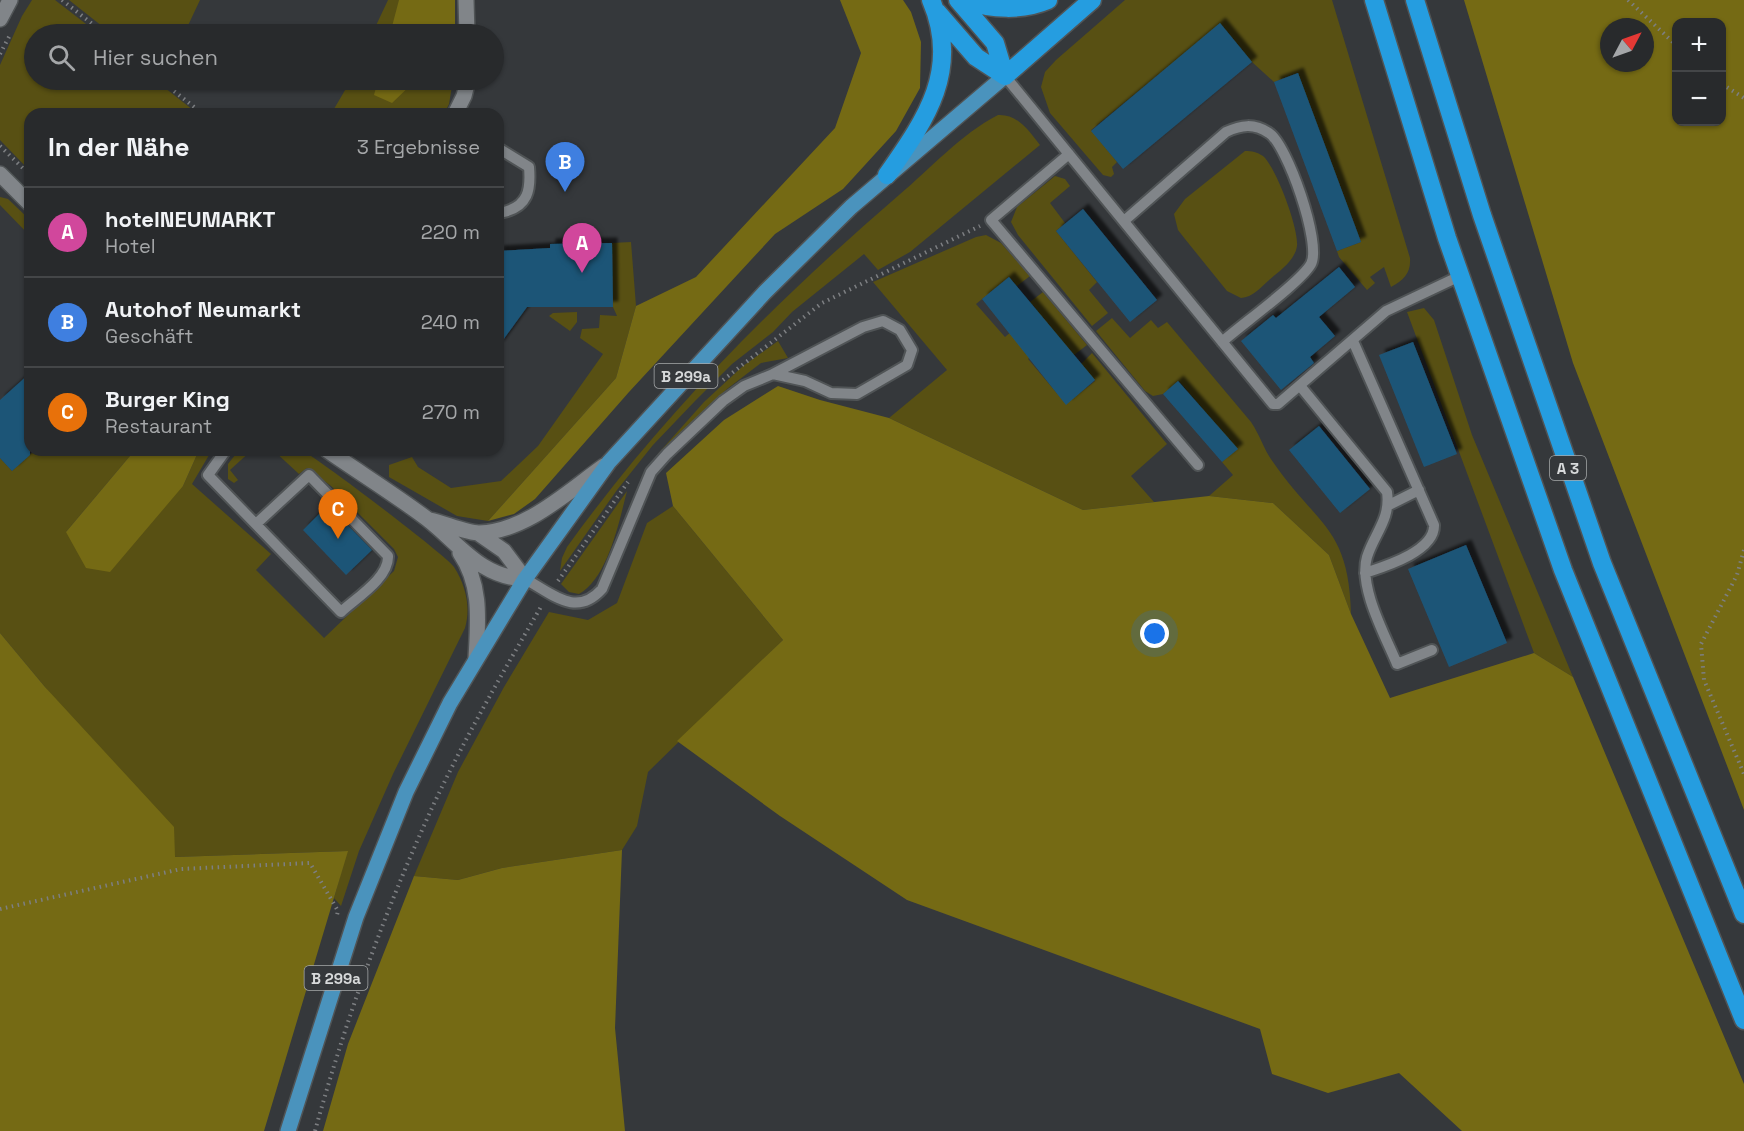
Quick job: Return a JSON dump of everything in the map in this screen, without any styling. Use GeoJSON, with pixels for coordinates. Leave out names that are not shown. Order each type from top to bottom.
{"type":"FeatureCollection","features":[{"type":"Feature","properties":{"kind":"highway"},"geometry":{"type":"LineString","coordinates":[[958,0],[995,43],[1005,76]]}},
{"type":"Feature","properties":{"kind":"highway"},"geometry":{"type":"LineString","coordinates":[[966,0],[978,5],[1008,8],[1048,0]]}},
{"type":"Feature","properties":{"kind":"highway"},"geometry":{"type":"LineString","coordinates":[[1005,76],[1092,0]]}},
{"type":"Feature","properties":{"kind":"highway","name":"A 3"},"geometry":{"type":"LineString","coordinates":[[1374,0],[1460,276],[1563,570],[1744,1020]]}},
{"type":"Feature","properties":{"kind":"highway","name":"A 3"},"geometry":{"type":"LineString","coordinates":[[1415,0],[1485,225],[1602,563],[1744,914]]}},
{"type":"Feature","properties":{"kind":"highway"},"geometry":{"type":"LineString","coordinates":[[933,4],[976,57],[1005,76]]}},
{"type":"Feature","properties":{"kind":"highway"},"geometry":{"type":"LineString","coordinates":[[887,175],[919,128],[940,80],[943,62],[942,41],[933,4]]}},
{"type":"Feature","properties":{"kind":"main road","name":"B 299a"},"geometry":{"type":"LineString","coordinates":[[288,1131],[351,933],[381,853],[427,749],[476,658],[525,579],[609,462],[765,292],[822,234],[887,175],[1005,76]]}},
{"type":"Feature","properties":{"kind":"street"},"geometry":{"type":"LineString","coordinates":[[0,19],[10,0]]}},
{"type":"Feature","properties":{"kind":"street"},"geometry":{"type":"LineString","coordinates":[[466,0],[467,24]]}},
{"type":"Feature","properties":{"kind":"street"},"geometry":{"type":"LineString","coordinates":[[458,108],[466,90]]}},
{"type":"Feature","properties":{"kind":"street"},"geometry":{"type":"LineString","coordinates":[[0,174],[24,198]]}},
{"type":"Feature","properties":{"kind":"street"},"geometry":{"type":"LineString","coordinates":[[336,456],[428,520],[453,543],[495,573],[508,579],[525,579]]}},
{"type":"Feature","properties":{"kind":"street"},"geometry":{"type":"LineString","coordinates":[[477,533],[528,519],[609,462]]}},
{"type":"Feature","properties":{"kind":"street"},"geometry":{"type":"LineString","coordinates":[[428,520],[477,533],[504,550],[525,579]]}},
{"type":"Feature","properties":{"kind":"street"},"geometry":{"type":"LineString","coordinates":[[453,543],[467,565],[475,588],[478,610],[476,658]]}},
{"type":"Feature","properties":{"kind":"lane"},"geometry":{"type":"LineString","coordinates":[[1005,76],[1273,404],[1278,404],[1301,387],[1375,320],[1403,301],[1460,276]]}},
{"type":"Feature","properties":{"kind":"lane"},"geometry":{"type":"LineString","coordinates":[[1124,221],[1226,132],[1240,126],[1255,126],[1278,141],[1292,170],[1313,239],[1314,253],[1311,264],[1221,342]]}},
{"type":"Feature","properties":{"kind":"lane"},"geometry":{"type":"LineString","coordinates":[[504,152],[530,167],[530,183],[525,200],[520,206],[504,212]]}},
{"type":"Feature","properties":{"kind":"lane"},"geometry":{"type":"LineString","coordinates":[[1069,154],[991,220],[1198,465]]}},
{"type":"Feature","properties":{"kind":"lane"},"geometry":{"type":"LineString","coordinates":[[525,579],[567,602],[586,603],[595,597],[603,589],[631,516],[651,472],[723,401],[744,386],[773,374],[863,327],[883,321],[900,330],[912,350],[907,365],[857,394],[831,393],[805,381],[773,374]]}},
{"type":"Feature","properties":{"kind":"lane"},"geometry":{"type":"LineString","coordinates":[[1353,341],[1434,525],[1435,533],[1430,540],[1411,554],[1365,573]]}},
{"type":"Feature","properties":{"kind":"lane"},"geometry":{"type":"LineString","coordinates":[[1301,387],[1387,492],[1389,505],[1385,521],[1367,558],[1365,573],[1371,600],[1397,664],[1432,650]]}},
{"type":"Feature","properties":{"kind":"lane"},"geometry":{"type":"LineString","coordinates":[[222,456],[208,475],[341,612],[385,572],[388,556],[309,475],[256,524]]}},
{"type":"Feature","properties":{"kind":"lane"},"geometry":{"type":"LineString","coordinates":[[1389,505],[1419,490]]}},
{"type":"Feature","properties":{"kind":"path"},"geometry":{"type":"LineString","coordinates":[[62,0],[92,24]]}},
{"type":"Feature","properties":{"kind":"path"},"geometry":{"type":"LineString","coordinates":[[1628,0],[1672,40]]}},
{"type":"Feature","properties":{"kind":"path"},"geometry":{"type":"LineString","coordinates":[[1726,87],[1744,98]]}},
{"type":"Feature","properties":{"kind":"path"},"geometry":{"type":"LineString","coordinates":[[173,90],[195,108]]}},
{"type":"Feature","properties":{"kind":"path"},"geometry":{"type":"LineString","coordinates":[[0,146],[24,169]]}},
{"type":"Feature","properties":{"kind":"path"},"geometry":{"type":"LineString","coordinates":[[1744,550],[1737,575],[1701,644],[1704,680],[1744,774]]}},
{"type":"Feature","properties":{"kind":"path"},"geometry":{"type":"LineString","coordinates":[[0,909],[181,869],[310,863],[338,911]]}},
{"type":"Feature","properties":{"kind":"path"},"geometry":{"type":"LineString","coordinates":[[315,1131],[332,1069],[377,943]]}},
{"type":"Feature","properties":{"kind":"shaded area"},"geometry":{"type":"Polygon","coordinates":[[[32,0],[55,0],[86,24],[24,24],[24,90],[168,90],[190,108],[24,108],[24,165],[0,140],[0,65],[22,16],[32,0]]]}},
{"type":"Feature","properties":{"kind":"shaded area"},"geometry":{"type":"Polygon","coordinates":[[[69,0],[200,0],[189,24],[99,24],[69,0]]]}},
{"type":"Feature","properties":{"kind":"shaded area"},"geometry":{"type":"Polygon","coordinates":[[[388,0],[455,0],[455,24],[377,24],[388,0]]]}},
{"type":"Feature","properties":{"kind":"shaded area"},"geometry":{"type":"Polygon","coordinates":[[[399,0],[455,0],[455,24],[393,24],[399,0]]]}},
{"type":"Feature","properties":{"kind":"shaded area"},"geometry":{"type":"Polygon","coordinates":[[[840,0],[903,0],[911,12],[921,42],[920,88],[896,131],[843,189],[775,234],[629,392],[535,499],[514,514],[488,521],[616,378],[636,306],[696,277],[835,128],[861,53],[840,0]]]}},
{"type":"Feature","properties":{"kind":"shaded area"},"geometry":{"type":"Polygon","coordinates":[[[1125,0],[1332,0],[1410,258],[1408,272],[1400,282],[1391,287],[1384,267],[1370,277],[1375,283],[1367,290],[1339,257],[1337,251],[1361,242],[1298,73],[1274,82],[1252,62],[1221,24],[1091,130],[1117,162],[1112,167],[1114,174],[1111,177],[1103,175],[1050,113],[1041,87],[1045,72],[1056,60],[1125,0]]]}},
{"type":"Feature","properties":{"kind":"shaded area"},"geometry":{"type":"Polygon","coordinates":[[[1464,0],[1744,0],[1744,810],[1573,363],[1464,0]]]}},
{"type":"Feature","properties":{"kind":"shaded area"},"geometry":{"type":"Polygon","coordinates":[[[345,90],[451,90],[447,108],[335,108],[345,90]]]}},
{"type":"Feature","properties":{"kind":"shaded area"},"geometry":{"type":"Polygon","coordinates":[[[375,90],[406,90],[392,103],[374,95],[375,90]]]}},
{"type":"Feature","properties":{"kind":"shaded area"},"geometry":{"type":"Polygon","coordinates":[[[998,115],[1017,120],[1040,145],[910,252],[878,270],[864,254],[732,364],[653,445],[617,490],[560,571],[567,547],[603,498],[722,361],[853,235],[971,132],[998,115]]]}},
{"type":"Feature","properties":{"kind":"shaded area"},"geometry":{"type":"Polygon","coordinates":[[[1245,151],[1263,156],[1274,172],[1291,213],[1297,246],[1293,257],[1281,270],[1256,292],[1241,298],[1227,291],[1185,239],[1178,230],[1174,214],[1185,199],[1245,151]]]}},
{"type":"Feature","properties":{"kind":"shaded area"},"geometry":{"type":"Polygon","coordinates":[[[1055,176],[1065,179],[1070,186],[1050,203],[1065,223],[1056,231],[1097,282],[1089,290],[1108,313],[1092,326],[1018,235],[1011,222],[1017,207],[1055,176]]]}},
{"type":"Feature","properties":{"kind":"shaded area"},"geometry":{"type":"Polygon","coordinates":[[[0,197],[8,199],[24,214],[24,230],[0,205],[0,197]]]}},
{"type":"Feature","properties":{"kind":"shaded area"},"geometry":{"type":"Polygon","coordinates":[[[986,235],[1001,243],[1030,276],[1017,286],[1009,277],[976,304],[1005,337],[1037,310],[1030,302],[1043,292],[1087,345],[1074,355],[1056,334],[1028,359],[1066,404],[1095,381],[1081,364],[1092,353],[1167,444],[1131,476],[1154,502],[1083,510],[889,418],[947,370],[873,282],[976,237],[986,235]]]}},
{"type":"Feature","properties":{"kind":"shaded area"},"geometry":{"type":"Polygon","coordinates":[[[631,242],[636,306],[616,378],[488,521],[457,516],[389,477],[389,465],[412,457],[418,467],[451,488],[501,481],[538,446],[603,354],[580,338],[582,329],[599,328],[600,315],[617,316],[613,307],[612,243],[631,242]]]}},
{"type":"Feature","properties":{"kind":"shaded area"},"geometry":{"type":"Polygon","coordinates":[[[1424,308],[1434,320],[1472,435],[1573,677],[1534,653],[1407,312],[1424,308]]]}},
{"type":"Feature","properties":{"kind":"shaded area"},"geometry":{"type":"Polygon","coordinates":[[[577,312],[577,322],[570,331],[549,316],[553,313],[577,312]]]}},
{"type":"Feature","properties":{"kind":"shaded area"},"geometry":{"type":"Polygon","coordinates":[[[1112,318],[1130,338],[1151,320],[1158,328],[1167,322],[1251,422],[1273,462],[1337,544],[1349,585],[1351,614],[1329,555],[1273,503],[1209,496],[1233,475],[1222,462],[1237,449],[1179,381],[1163,394],[1153,396],[1145,391],[1096,331],[1112,318]]]}},
{"type":"Feature","properties":{"kind":"shaded area"},"geometry":{"type":"Polygon","coordinates":[[[778,341],[788,358],[761,363],[727,389],[656,456],[704,402],[743,366],[778,341]]]}},
{"type":"Feature","properties":{"kind":"shaded area"},"geometry":{"type":"Polygon","coordinates":[[[778,386],[820,400],[889,418],[1083,510],[1209,496],[1273,503],[1329,555],[1351,614],[1390,698],[1534,653],[1573,677],[1744,1084],[1744,1131],[1462,1131],[1399,1073],[1328,1093],[1272,1074],[1260,1029],[907,900],[780,816],[677,741],[783,640],[673,506],[666,473],[724,420],[778,386]]]}},
{"type":"Feature","properties":{"kind":"shaded area"},"geometry":{"type":"Polygon","coordinates":[[[28,456],[130,456],[66,532],[183,486],[196,456],[208,456],[192,484],[271,554],[256,570],[324,638],[394,571],[398,557],[394,549],[331,486],[307,468],[299,474],[280,456],[311,456],[405,526],[454,567],[462,582],[466,597],[465,628],[393,774],[359,851],[341,906],[334,898],[347,851],[174,857],[45,687],[0,633],[0,458],[12,471],[28,456]]]}},
{"type":"Feature","properties":{"kind":"shaded area"},"geometry":{"type":"Polygon","coordinates":[[[130,456],[196,456],[183,486],[110,572],[86,568],[66,532],[130,456]]]}},
{"type":"Feature","properties":{"kind":"shaded area"},"geometry":{"type":"Polygon","coordinates":[[[234,456],[245,456],[230,470],[238,480],[234,483],[228,479],[228,464],[234,456]]]}},
{"type":"Feature","properties":{"kind":"shaded area"},"geometry":{"type":"Polygon","coordinates":[[[627,491],[611,548],[598,576],[579,594],[569,592],[561,584],[627,491]]]}},
{"type":"Feature","properties":{"kind":"shaded area"},"geometry":{"type":"Polygon","coordinates":[[[673,506],[783,640],[648,772],[637,826],[622,850],[502,868],[458,880],[414,876],[458,772],[504,687],[549,612],[588,620],[617,603],[647,523],[673,506]]]}},
{"type":"Feature","properties":{"kind":"shaded area"},"geometry":{"type":"Polygon","coordinates":[[[0,633],[45,687],[174,827],[175,857],[348,851],[264,1131],[0,1131],[0,633]]]}},
{"type":"Feature","properties":{"kind":"shaded area"},"geometry":{"type":"Polygon","coordinates":[[[622,850],[615,1028],[625,1131],[323,1131],[348,1044],[414,876],[458,880],[502,868],[622,850]]]}},
{"type":"Feature","properties":{"kind":"building"},"geometry":{"type":"Polygon","coordinates":[[[1220,23],[1252,62],[1123,169],[1091,131],[1220,23]]]}},
{"type":"Feature","properties":{"kind":"building"},"geometry":{"type":"Polygon","coordinates":[[[1298,73],[1361,242],[1337,251],[1274,82],[1298,73]]]}},
{"type":"Feature","properties":{"kind":"building"},"geometry":{"type":"Polygon","coordinates":[[[1083,209],[1157,300],[1130,322],[1056,231],[1083,209]]]}},
{"type":"Feature","properties":{"kind":"building"},"geometry":{"type":"Polygon","coordinates":[[[612,243],[613,307],[527,307],[504,339],[504,251],[550,248],[550,244],[612,243]]]}},
{"type":"Feature","properties":{"kind":"building"},"geometry":{"type":"Polygon","coordinates":[[[1339,267],[1355,287],[1319,317],[1335,336],[1310,357],[1314,363],[1281,390],[1241,341],[1273,315],[1276,318],[1339,267]]]}},
{"type":"Feature","properties":{"kind":"building"},"geometry":{"type":"Polygon","coordinates":[[[1009,277],[1095,380],[1066,405],[982,299],[1009,277]]]}},
{"type":"Feature","properties":{"kind":"building"},"geometry":{"type":"Polygon","coordinates":[[[1413,342],[1457,454],[1424,467],[1379,355],[1413,342]]]}},
{"type":"Feature","properties":{"kind":"building"},"geometry":{"type":"Polygon","coordinates":[[[24,378],[24,456],[29,456],[12,471],[0,458],[0,400],[24,378]]]}},
{"type":"Feature","properties":{"kind":"building"},"geometry":{"type":"Polygon","coordinates":[[[1178,381],[1238,449],[1222,462],[1163,394],[1178,381]]]}},
{"type":"Feature","properties":{"kind":"building"},"geometry":{"type":"Polygon","coordinates":[[[1319,426],[1370,489],[1340,513],[1289,450],[1319,426]]]}},
{"type":"Feature","properties":{"kind":"building"},"geometry":{"type":"Polygon","coordinates":[[[328,505],[372,550],[346,575],[303,530],[328,505]]]}},
{"type":"Feature","properties":{"kind":"building"},"geometry":{"type":"Polygon","coordinates":[[[1466,545],[1507,643],[1449,667],[1408,569],[1466,545]]]}},
{"type":"Feature","properties":{"kind":"place","name":"Autohof Neumarkt"},"geometry":{"type":"Point","coordinates":[565,192]}},
{"type":"Feature","properties":{"kind":"place","name":"hotelNEUMARKT"},"geometry":{"type":"Point","coordinates":[582,273]}},
{"type":"Feature","properties":{"kind":"place","name":"Burger King"},"geometry":{"type":"Point","coordinates":[338,539]}}]}
